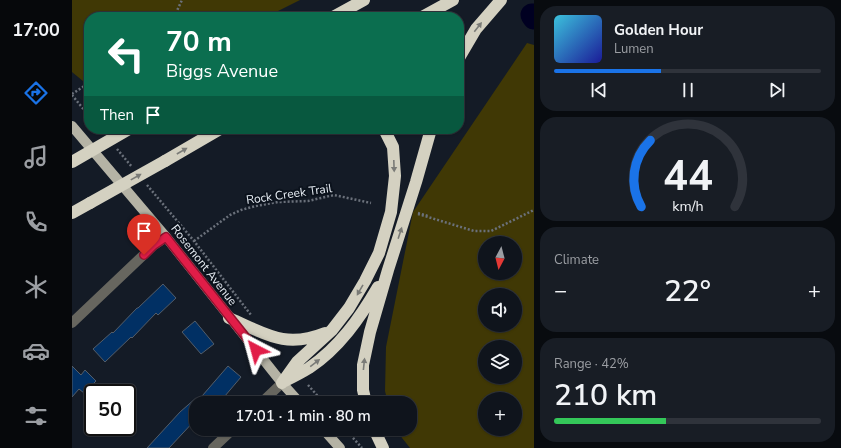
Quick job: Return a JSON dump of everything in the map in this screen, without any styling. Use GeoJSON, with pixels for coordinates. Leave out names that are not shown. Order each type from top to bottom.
{"type":"FeatureCollection","features":[{"type":"Feature","properties":{"kind":"highway"},"geometry":{"type":"LineString","coordinates":[[342,12],[364,0]]}},
{"type":"Feature","properties":{"kind":"highway"},"geometry":{"type":"LineString","coordinates":[[431,12],[453,0]]}},
{"type":"Feature","properties":{"kind":"highway"},"geometry":{"type":"LineString","coordinates":[[464,49],[476,29],[501,0]]}},
{"type":"Feature","properties":{"kind":"highway"},"geometry":{"type":"LineString","coordinates":[[72,162],[120,134]]}},
{"type":"Feature","properties":{"kind":"highway"},"geometry":{"type":"LineString","coordinates":[[72,213],[212,134]]}},
{"type":"Feature","properties":{"kind":"highway"},"geometry":{"type":"LineString","coordinates":[[198,142],[216,134]]}},
{"type":"Feature","properties":{"kind":"highway"},"geometry":{"type":"LineString","coordinates":[[282,383],[297,362],[332,330],[349,308],[379,253],[391,212],[395,176],[393,147],[386,134]]}},
{"type":"Feature","properties":{"kind":"highway"},"geometry":{"type":"LineString","coordinates":[[364,396],[363,365],[370,332],[430,134]]}},
{"type":"Feature","properties":{"kind":"highway"},"geometry":{"type":"LineString","coordinates":[[282,383],[309,368],[335,347],[370,302],[388,270]]}},
{"type":"Feature","properties":{"kind":"highway"},"geometry":{"type":"LineString","coordinates":[[229,318],[276,338],[285,340],[312,338],[332,330]]}},
{"type":"Feature","properties":{"kind":"highway"},"geometry":{"type":"LineString","coordinates":[[377,436],[383,448]]}},
{"type":"Feature","properties":{"kind":"main road","name":"Rosemont Avenue"},"geometry":{"type":"LineString","coordinates":[[72,126],[166,237],[229,318],[294,396]]}},
{"type":"Feature","properties":{"kind":"main road"},"geometry":{"type":"LineString","coordinates":[[329,436],[340,448]]}},
{"type":"Feature","properties":{"kind":"street"},"geometry":{"type":"LineString","coordinates":[[72,323],[154,245],[166,237]]}},
{"type":"Feature","properties":{"kind":"street"},"geometry":{"type":"LineString","coordinates":[[268,396],[282,383]]}},
{"type":"Feature","properties":{"kind":"street"},"geometry":{"type":"LineString","coordinates":[[213,448],[226,436]]}},
{"type":"Feature","properties":{"kind":"path"},"geometry":{"type":"LineString","coordinates":[[176,12],[182,0]]}},
{"type":"Feature","properties":{"kind":"path"},"geometry":{"type":"LineString","coordinates":[[84,87],[72,95],[84,110]]}},
{"type":"Feature","properties":{"kind":"path"},"geometry":{"type":"LineString","coordinates":[[115,147],[135,170]]}},
{"type":"Feature","properties":{"kind":"path"},"geometry":{"type":"LineString","coordinates":[[144,182],[194,240],[249,311]]}},
{"type":"Feature","properties":{"kind":"path","name":"Rock Creek Trail"},"geometry":{"type":"LineString","coordinates":[[194,240],[230,214],[256,206],[278,202],[308,201],[334,195],[371,203]]}},
{"type":"Feature","properties":{"kind":"path"},"geometry":{"type":"LineString","coordinates":[[428,216],[414,212],[474,231],[490,231],[534,210]]}},
{"type":"Feature","properties":{"kind":"path"},"geometry":{"type":"LineString","coordinates":[[308,385],[318,396]]}},
{"type":"Feature","properties":{"kind":"path"},"geometry":{"type":"LineString","coordinates":[[351,436],[362,448]]}},
{"type":"Feature","properties":{"kind":"shaded area"},"geometry":{"type":"Polygon","coordinates":[[[72,0],[300,0],[276,12],[84,12],[84,82],[72,72],[72,0]]]}},
{"type":"Feature","properties":{"kind":"shaded area"},"geometry":{"type":"Polygon","coordinates":[[[527,43],[534,45],[534,448],[410,448],[401,436],[417,436],[417,396],[386,396],[385,391],[386,347],[413,212],[527,43]]]}},
{"type":"Feature","properties":{"kind":"building"},"geometry":{"type":"Polygon","coordinates":[[[163,284],[176,298],[158,315],[156,313],[132,338],[131,337],[105,362],[93,349],[112,332],[113,333],[163,284]]]}},
{"type":"Feature","properties":{"kind":"building"},"geometry":{"type":"Polygon","coordinates":[[[195,321],[214,344],[201,354],[182,332],[195,321]]]}},
{"type":"Feature","properties":{"kind":"building"},"geometry":{"type":"Polygon","coordinates":[[[72,366],[81,375],[85,370],[96,381],[93,384],[84,384],[84,393],[79,389],[72,397],[72,366]]]}},
{"type":"Feature","properties":{"kind":"building"},"geometry":{"type":"Polygon","coordinates":[[[228,366],[241,377],[225,396],[202,396],[228,366]]]}},
{"type":"Feature","properties":{"kind":"building"},"geometry":{"type":"Polygon","coordinates":[[[189,404],[189,427],[169,448],[147,448],[189,404]]]}},
{"type":"Feature","properties":{"kind":"waterway"},"geometry":{"type":"LineString","coordinates":[[534,15],[532,15],[534,18]]}},
{"type":"Feature","properties":{"kind":"route"},"geometry":{"type":"LineString","coordinates":[[144,255],[154,245],[166,237],[256,350]]}}]}
